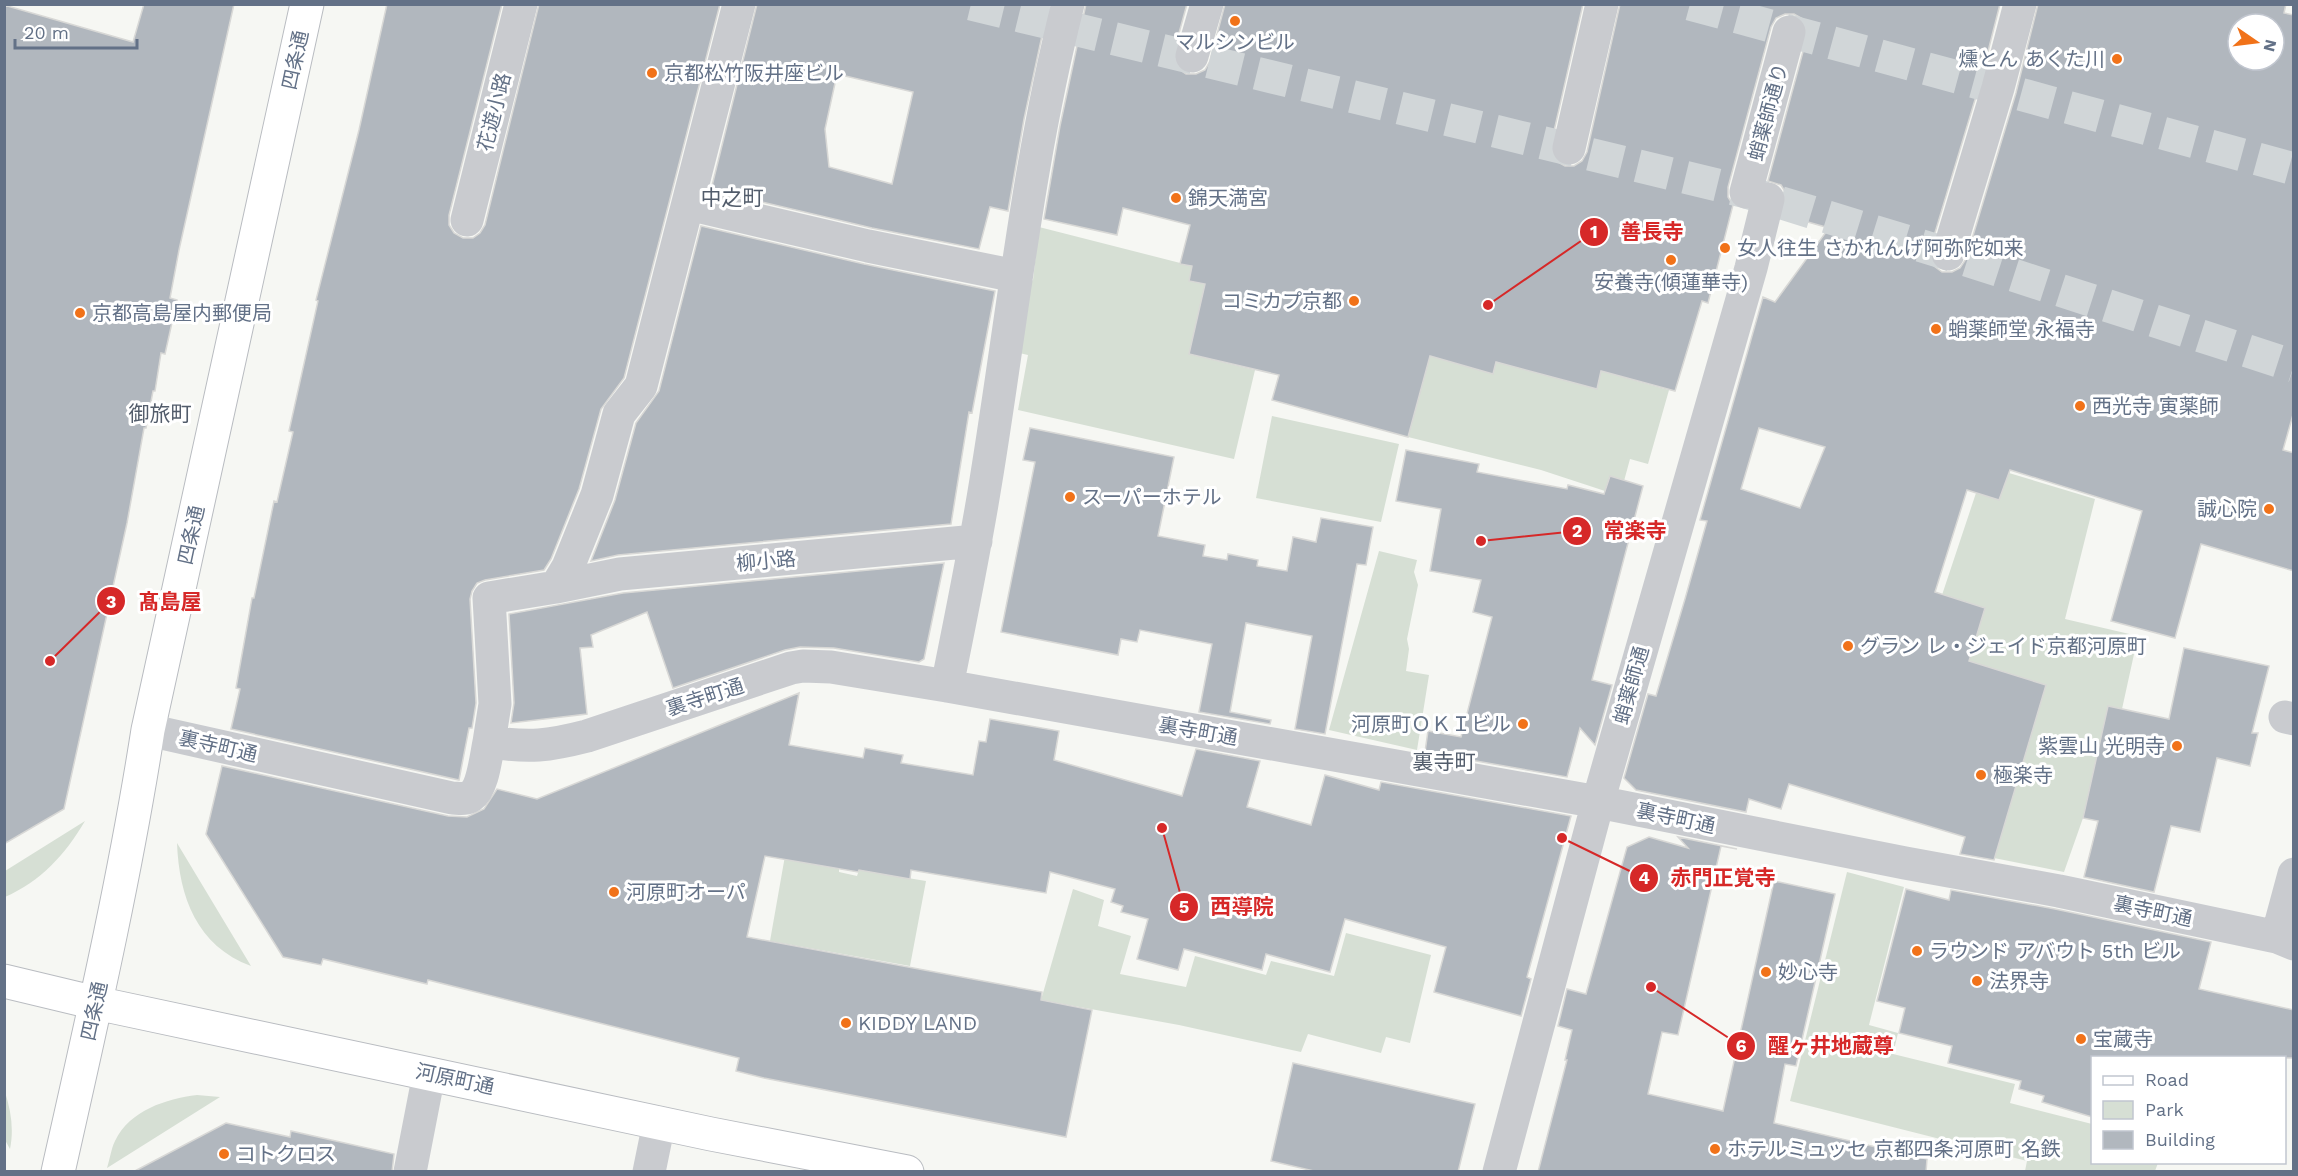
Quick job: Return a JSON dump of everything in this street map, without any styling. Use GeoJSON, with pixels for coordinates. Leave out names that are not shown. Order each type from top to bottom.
{"type":"FeatureCollection","features":[{"type":"Feature","properties":{"kind":"main road","name":"四条通"},"geometry":{"type":"LineString","coordinates":[[58,1172],[96,1003],[148,730],[307,4]]}},
{"type":"Feature","properties":{"kind":"main road","name":"河原町通"},"geometry":{"type":"LineString","coordinates":[[4,981],[96,1003],[659,1123],[906,1172]]}},
{"type":"Feature","properties":{"kind":"street","name":"花遊小路"},"geometry":{"type":"LineString","coordinates":[[467,220],[521,4]]}},
{"type":"Feature","properties":{"kind":"street"},"geometry":{"type":"LineString","coordinates":[[556,587],[568,567],[597,495],[619,414],[641,386],[739,4]]}},
{"type":"Feature","properties":{"kind":"street"},"geometry":{"type":"LineString","coordinates":[[947,686],[976,541],[1036,149],[1068,4]]}},
{"type":"Feature","properties":{"kind":"street"},"geometry":{"type":"LineString","coordinates":[[1192,56],[1207,4]]}},
{"type":"Feature","properties":{"kind":"street"},"geometry":{"type":"LineString","coordinates":[[1569,148],[1602,4]]}},
{"type":"Feature","properties":{"kind":"street"},"geometry":{"type":"LineString","coordinates":[[1948,254],[1998,88],[2020,4]]}},
{"type":"Feature","properties":{"kind":"street","name":"蛸薬師通り"},"geometry":{"type":"LineString","coordinates":[[1757,196],[1789,32]]}},
{"type":"Feature","properties":{"kind":"street","name":"蛸薬師通"},"geometry":{"type":"LineString","coordinates":[[1499,1172],[1598,802],[1747,279],[1757,196]]}},
{"type":"Feature","properties":{"kind":"street"},"geometry":{"type":"LineString","coordinates":[[688,204],[868,246],[1016,276]]}},
{"type":"Feature","properties":{"kind":"street","name":"柳小路"},"geometry":{"type":"LineString","coordinates":[[489,742],[495,704],[489,598],[620,574],[976,541]]}},
{"type":"Feature","properties":{"kind":"street","name":"裏寺町通"},"geometry":{"type":"LineString","coordinates":[[148,730],[452,798],[465,798],[472,795],[479,785],[489,742],[534,746],[559,743],[803,666],[831,667],[1598,802],[1835,850],[2059,891],[2285,940]]}},
{"type":"Feature","properties":{"kind":"street"},"geometry":{"type":"LineString","coordinates":[[2285,940],[2294,874]]}},
{"type":"Feature","properties":{"kind":"street"},"geometry":{"type":"LineString","coordinates":[[410,1172],[429,1074]]}},
{"type":"Feature","properties":{"kind":"street"},"geometry":{"type":"LineString","coordinates":[[649,1172],[659,1123]]}},
{"type":"Feature","properties":{"kind":"green space"},"geometry":{"type":"Polygon","coordinates":[[[1039,227],[1192,266],[1189,281],[1205,284],[1189,354],[1255,370],[1234,459],[1018,410],[1028,355],[1015,352],[1024,286],[1033,280],[1039,227]]]}},
{"type":"Feature","properties":{"kind":"green space"},"geometry":{"type":"Polygon","coordinates":[[[1433,343],[1596,389],[1601,371],[1669,390],[1648,464],[1630,459],[1624,481],[1610,477],[1605,491],[1541,470],[1408,437],[1433,343]]]}},
{"type":"Feature","properties":{"kind":"green space"},"geometry":{"type":"Polygon","coordinates":[[[1272,416],[1399,444],[1381,522],[1256,498],[1272,416]]]}},
{"type":"Feature","properties":{"kind":"green space"},"geometry":{"type":"Polygon","coordinates":[[[2009,473],[2095,499],[2065,619],[2138,636],[2122,709],[2108,707],[2083,818],[2064,872],[1994,858],[2046,685],[2019,677],[1962,685],[1985,608],[1942,595],[1976,493],[1999,500],[2009,473]]]}},
{"type":"Feature","properties":{"kind":"green space"},"geometry":{"type":"Polygon","coordinates":[[[1379,551],[1417,560],[1414,572],[1418,585],[1407,639],[1409,649],[1406,671],[1429,675],[1417,750],[1329,730],[1379,551]]]}},
{"type":"Feature","properties":{"kind":"green space"},"geometry":{"type":"Polygon","coordinates":[[[798,782],[830,788],[816,865],[839,869],[839,872],[857,876],[859,870],[926,881],[910,966],[770,941],[798,782]]]}},
{"type":"Feature","properties":{"kind":"green space"},"geometry":{"type":"Polygon","coordinates":[[[85,821],[51,866],[30,883],[5,897],[5,871],[85,821]]]}},
{"type":"Feature","properties":{"kind":"green space"},"geometry":{"type":"Polygon","coordinates":[[[177,843],[251,966],[232,957],[204,933],[187,900],[182,882],[177,843]]]}},
{"type":"Feature","properties":{"kind":"green space"},"geometry":{"type":"Polygon","coordinates":[[[1847,872],[1904,887],[1869,1025],[1898,1033],[1893,1054],[2015,1084],[2010,1103],[2091,1124],[2091,1164],[2158,1164],[2155,1171],[2025,1171],[2027,1161],[1790,1101],[1847,872]]]}},
{"type":"Feature","properties":{"kind":"green space"},"geometry":{"type":"Polygon","coordinates":[[[1073,889],[1104,900],[1098,926],[1131,936],[1120,974],[1186,987],[1195,956],[1266,975],[1271,961],[1334,976],[1346,933],[1431,955],[1410,1043],[1386,1037],[1381,1053],[1308,1034],[1301,1052],[1179,1025],[1041,1000],[1073,889]]]}},
{"type":"Feature","properties":{"kind":"green space"},"geometry":{"type":"Polygon","coordinates":[[[5,1092],[11,1120],[10,1149],[5,1140],[5,1092]]]}},
{"type":"Feature","properties":{"kind":"green space"},"geometry":{"type":"Polygon","coordinates":[[[197,1095],[220,1097],[107,1168],[112,1147],[130,1121],[161,1103],[197,1095]]]}},
{"type":"Feature","properties":{"kind":"building"},"geometry":{"type":"Polygon","coordinates":[[[144,4],[234,4],[179,250],[170,298],[177,300],[165,354],[161,353],[155,391],[153,391],[146,428],[144,428],[127,523],[64,809],[4,844],[4,5],[133,42],[144,4]]]}},
{"type":"Feature","properties":{"kind":"building"},"geometry":{"type":"Polygon","coordinates":[[[387,4],[502,4],[449,215],[449,225],[454,233],[463,238],[473,238],[485,225],[539,4],[720,4],[624,378],[601,409],[579,489],[551,559],[544,570],[485,580],[477,583],[472,591],[470,599],[476,703],[459,780],[231,729],[240,689],[236,688],[252,598],[254,598],[274,501],[277,502],[293,432],[289,431],[318,301],[316,300],[359,130],[387,4]]]}},
{"type":"Feature","properties":{"kind":"building"},"geometry":{"type":"Polygon","coordinates":[[[757,4],[1034,4],[1048,8],[1024,119],[1008,211],[990,207],[979,249],[872,228],[711,190],[757,4]],[[837,74],[825,129],[829,167],[892,184],[913,92],[837,74]]]}},
{"type":"Feature","properties":{"kind":"building"},"geometry":{"type":"Polygon","coordinates":[[[1086,4],[1187,4],[1174,51],[1174,60],[1179,69],[1186,74],[1196,74],[1205,70],[1210,61],[1225,4],[1583,4],[1551,144],[1551,153],[1556,161],[1565,166],[1574,166],[1582,161],[1587,152],[1620,4],[2000,4],[1980,83],[1930,249],[1930,258],[1934,266],[1942,272],[1952,272],[1960,268],[1966,259],[2016,93],[2038,4],[2286,4],[2284,12],[2226,12],[2226,72],[2286,72],[2286,13],[2294,15],[2294,411],[2283,450],[2294,453],[2294,571],[2201,544],[2175,638],[2111,621],[2142,511],[2010,470],[1999,500],[1967,490],[1935,592],[1985,608],[1969,661],[2046,685],[1994,860],[1960,854],[1965,837],[1789,784],[1781,809],[1749,799],[1746,812],[1636,790],[1624,778],[1648,694],[1656,696],[1685,599],[1707,521],[1700,520],[1763,297],[1775,302],[1829,228],[1783,215],[1786,193],[1781,185],[1768,181],[1807,37],[1807,28],[1803,19],[1794,14],[1785,14],[1776,18],[1771,27],[1728,187],[1728,197],[1733,205],[1708,303],[1702,301],[1675,391],[1601,371],[1597,389],[1496,362],[1493,374],[1430,356],[1408,437],[1272,400],[1279,375],[1189,354],[1205,284],[1189,281],[1192,266],[1180,264],[1190,225],[1123,208],[1117,235],[1044,219],[1060,126],[1086,4]],[[1759,428],[1741,489],[1800,508],[1825,447],[1759,428]]]}},
{"type":"Feature","properties":{"kind":"building"},"geometry":{"type":"Polygon","coordinates":[[[701,226],[864,264],[995,291],[972,413],[969,412],[951,524],[618,555],[591,561],[615,500],[636,423],[659,391],[701,226]]]}},
{"type":"Feature","properties":{"kind":"building"},"geometry":{"type":"Polygon","coordinates":[[[1030,428],[1174,457],[1158,536],[1205,545],[1203,556],[1227,560],[1228,554],[1258,560],[1257,566],[1287,571],[1293,537],[1316,542],[1321,518],[1373,527],[1366,565],[1357,564],[1325,734],[1295,729],[1312,636],[1246,623],[1230,712],[1271,720],[1270,724],[1199,712],[1212,644],[1140,630],[1137,642],[1121,639],[1118,655],[1001,632],[1035,462],[1023,460],[1030,428]]]}},
{"type":"Feature","properties":{"kind":"building"},"geometry":{"type":"Polygon","coordinates":[[[1406,450],[1479,464],[1477,472],[1567,489],[1568,485],[1604,494],[1610,476],[1643,486],[1592,680],[1612,685],[1595,745],[1580,728],[1567,777],[1425,752],[1428,731],[1461,737],[1492,617],[1473,612],[1481,580],[1430,571],[1441,509],[1396,501],[1406,450]]]}},
{"type":"Feature","properties":{"kind":"building"},"geometry":{"type":"Polygon","coordinates":[[[944,563],[924,659],[919,662],[834,648],[800,647],[673,688],[647,612],[591,635],[593,647],[580,648],[587,714],[511,723],[514,703],[509,614],[623,593],[944,563]]]}},
{"type":"Feature","properties":{"kind":"building","name":"紫雲山 光明寺"},"geometry":{"type":"Polygon","coordinates":[[[2184,648],[2269,666],[2252,733],[2258,733],[2250,766],[2217,758],[2200,832],[2171,826],[2154,892],[2084,877],[2098,821],[2083,818],[2108,706],[2169,719],[2184,648]]]}},
{"type":"Feature","properties":{"kind":"building"},"geometry":{"type":"Polygon","coordinates":[[[799,693],[789,745],[863,758],[865,748],[903,755],[901,763],[973,775],[979,741],[986,742],[990,719],[1059,731],[1054,760],[1182,796],[1196,749],[1260,761],[1247,807],[1311,825],[1325,775],[1379,790],[1381,782],[1571,816],[1527,977],[1531,979],[1521,1016],[1434,992],[1446,947],[1345,919],[1330,972],[1266,954],[1262,970],[1184,949],[1178,970],[1137,959],[1148,919],[1121,912],[1123,906],[1111,902],[1115,889],[1050,872],[1046,893],[911,870],[910,879],[765,856],[747,937],[1042,992],[1041,1000],[1092,1010],[1066,1137],[764,1078],[736,1071],[739,1058],[428,980],[427,984],[323,959],[321,965],[283,957],[206,834],[222,766],[448,816],[467,817],[484,809],[497,789],[537,799],[799,693]]]}},
{"type":"Feature","properties":{"kind":"building"},"geometry":{"type":"Polygon","coordinates":[[[1649,837],[1688,848],[1678,837],[1737,849],[1721,846],[1678,1035],[1662,1032],[1648,1094],[1723,1111],[1774,881],[1835,894],[1796,1066],[1785,1064],[1774,1123],[1927,1159],[1926,1172],[1538,1172],[1567,1060],[1565,1060],[1572,1030],[1558,1026],[1567,989],[1586,994],[1627,847],[1649,837]]]}},
{"type":"Feature","properties":{"kind":"building"},"geometry":{"type":"Polygon","coordinates":[[[1906,889],[1949,900],[1951,890],[2211,942],[2199,989],[2294,1010],[2294,1058],[2286,1058],[2286,1056],[2091,1056],[2091,1117],[2042,1102],[2044,1096],[2019,1089],[2021,1081],[1948,1063],[1952,1046],[1899,1033],[1905,1008],[1877,1001],[1906,889]]]}},
{"type":"Feature","properties":{"kind":"building"},"geometry":{"type":"Polygon","coordinates":[[[1293,1063],[1475,1104],[1458,1172],[1318,1172],[1271,1161],[1293,1063]]]}},
{"type":"Feature","properties":{"kind":"building"},"geometry":{"type":"Polygon","coordinates":[[[226,1123],[290,1137],[291,1131],[394,1154],[392,1172],[133,1172],[226,1123]]]}},
{"type":"Feature","properties":{"kind":"tunnel"},"geometry":{"type":"LineString","coordinates":[[971,4],[1746,192],[1948,254],[2294,366]]}},
{"type":"Feature","properties":{"kind":"tunnel"},"geometry":{"type":"LineString","coordinates":[[1690,4],[2294,169]]}},
{"type":"Feature","properties":{"kind":"place","name":"マルシンビル"},"geometry":{"type":"Point","coordinates":[1235,21]}},
{"type":"Feature","properties":{"kind":"place","name":"燻とん あくた川"},"geometry":{"type":"Point","coordinates":[2117,59]}},
{"type":"Feature","properties":{"kind":"place","name":"京都松竹阪井座ビル"},"geometry":{"type":"Point","coordinates":[652,73]}},
{"type":"Feature","properties":{"kind":"place","name":"錦天満宮"},"geometry":{"type":"Point","coordinates":[1176,198]}},
{"type":"Feature","properties":{"kind":"place","name":"女人往生 さかれんげ阿弥陀如来"},"geometry":{"type":"Point","coordinates":[1725,248]}},
{"type":"Feature","properties":{"kind":"place","name":"安養寺(傾蓮華寺)"},"geometry":{"type":"Point","coordinates":[1671,260]}},
{"type":"Feature","properties":{"kind":"place","name":"コミカプ京都"},"geometry":{"type":"Point","coordinates":[1354,301]}},
{"type":"Feature","properties":{"kind":"place","name":"善長寺"},"geometry":{"type":"Point","coordinates":[1488,305]}},
{"type":"Feature","properties":{"kind":"place","name":"京都高島屋内郵便局"},"geometry":{"type":"Point","coordinates":[80,313]}},
{"type":"Feature","properties":{"kind":"place","name":"蛸薬師堂 永福寺"},"geometry":{"type":"Point","coordinates":[1936,329]}},
{"type":"Feature","properties":{"kind":"place","name":"西光寺 寅薬師"},"geometry":{"type":"Point","coordinates":[2080,406]}},
{"type":"Feature","properties":{"kind":"place","name":"スーパーホテル"},"geometry":{"type":"Point","coordinates":[1070,497]}},
{"type":"Feature","properties":{"kind":"place","name":"誠心院"},"geometry":{"type":"Point","coordinates":[2269,509]}},
{"type":"Feature","properties":{"kind":"place","name":"常楽寺"},"geometry":{"type":"Point","coordinates":[1481,541]}},
{"type":"Feature","properties":{"kind":"place","name":"グラン レ・ジェイド京都河原町"},"geometry":{"type":"Point","coordinates":[1848,646]}},
{"type":"Feature","properties":{"kind":"place","name":"髙島屋"},"geometry":{"type":"Point","coordinates":[50,661]}},
{"type":"Feature","properties":{"kind":"place","name":"河原町ＯＫＩビル"},"geometry":{"type":"Point","coordinates":[1523,724]}},
{"type":"Feature","properties":{"kind":"place","name":"紫雲山 光明寺"},"geometry":{"type":"Point","coordinates":[2177,746]}},
{"type":"Feature","properties":{"kind":"place","name":"極楽寺"},"geometry":{"type":"Point","coordinates":[1981,775]}},
{"type":"Feature","properties":{"kind":"place","name":"西導院"},"geometry":{"type":"Point","coordinates":[1162,828]}},
{"type":"Feature","properties":{"kind":"place","name":"赤門正覚寺"},"geometry":{"type":"Point","coordinates":[1562,838]}},
{"type":"Feature","properties":{"kind":"place","name":"河原町オーパ"},"geometry":{"type":"Point","coordinates":[614,892]}},
{"type":"Feature","properties":{"kind":"place","name":"ラウンド アバウト 5th ビル"},"geometry":{"type":"Point","coordinates":[1917,951]}},
{"type":"Feature","properties":{"kind":"place","name":"妙心寺"},"geometry":{"type":"Point","coordinates":[1766,972]}},
{"type":"Feature","properties":{"kind":"place","name":"法界寺"},"geometry":{"type":"Point","coordinates":[1977,981]}},
{"type":"Feature","properties":{"kind":"place","name":"醒ヶ井地蔵尊"},"geometry":{"type":"Point","coordinates":[1651,987]}},
{"type":"Feature","properties":{"kind":"place","name":"KIDDY LAND"},"geometry":{"type":"Point","coordinates":[846,1023]}},
{"type":"Feature","properties":{"kind":"place","name":"宝蔵寺"},"geometry":{"type":"Point","coordinates":[2081,1039]}},
{"type":"Feature","properties":{"kind":"place","name":"ホテルミュッセ 京都四条河原町 名鉄"},"geometry":{"type":"Point","coordinates":[1715,1149]}},
{"type":"Feature","properties":{"kind":"place","name":"コトクロス"},"geometry":{"type":"Point","coordinates":[224,1154]}},
{"type":"Feature","properties":{"kind":"district","name":"中之町"},"geometry":{"type":"Point","coordinates":[732,198]}},
{"type":"Feature","properties":{"kind":"district","name":"御旅町"},"geometry":{"type":"Point","coordinates":[160,414]}},
{"type":"Feature","properties":{"kind":"district","name":"裏寺町"},"geometry":{"type":"Point","coordinates":[1444,762]}}]}
